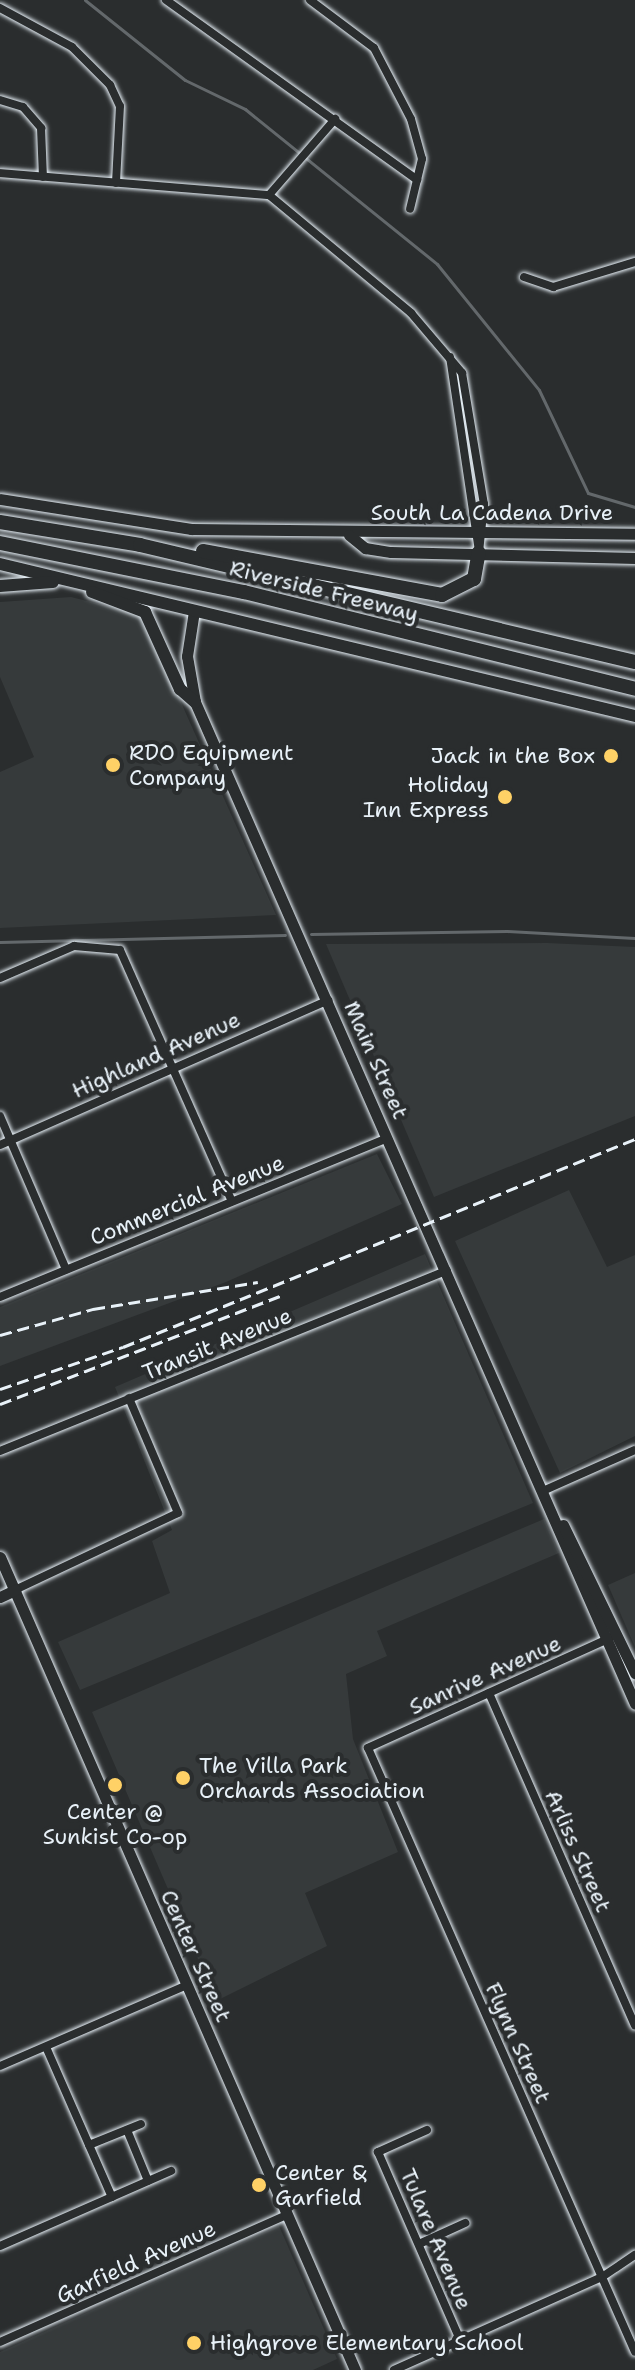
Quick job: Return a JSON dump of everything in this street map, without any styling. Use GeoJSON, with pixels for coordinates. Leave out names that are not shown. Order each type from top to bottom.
{"type":"FeatureCollection","features":[{"type":"Feature","properties":{"kind":"highway","name":"Riverside Freeway"},"geometry":{"type":"LineString","coordinates":[[0,522],[140,545],[635,662]]}},
{"type":"Feature","properties":{"kind":"highway","name":"Riverside Freeway"},"geometry":{"type":"LineString","coordinates":[[0,543],[244,592],[635,689]]}},
{"type":"Feature","properties":{"kind":"highway"},"geometry":{"type":"LineString","coordinates":[[140,545],[442,595],[474,579],[479,552]]}},
{"type":"Feature","properties":{"kind":"main road","name":"South La Cadena Drive"},"geometry":{"type":"LineString","coordinates":[[0,499],[117,520],[349,535],[635,534]]}},
{"type":"Feature","properties":{"kind":"main road","name":"South La Cadena Drive"},"geometry":{"type":"LineString","coordinates":[[349,535],[365,548],[391,552],[635,558]]}},
{"type":"Feature","properties":{"kind":"main road"},"geometry":{"type":"LineString","coordinates":[[0,564],[64,582],[635,716]]}},
{"type":"Feature","properties":{"kind":"main road"},"geometry":{"type":"LineString","coordinates":[[0,586],[64,582]]}},
{"type":"Feature","properties":{"kind":"main road"},"geometry":{"type":"LineString","coordinates":[[86,587],[145,612],[180,689],[195,702]]}},
{"type":"Feature","properties":{"kind":"main road","name":"Main Street"},"geometry":{"type":"LineString","coordinates":[[194,611],[187,656],[195,702],[612,1637],[635,1704]]}},
{"type":"Feature","properties":{"kind":"main road","name":"Center Street"},"geometry":{"type":"LineString","coordinates":[[0,1557],[355,2370]]}},
{"type":"Feature","properties":{"kind":"main road"},"geometry":{"type":"LineString","coordinates":[[0,1597],[15,1590]]}},
{"type":"Feature","properties":{"kind":"main road","name":"Main Street"},"geometry":{"type":"LineString","coordinates":[[612,1637],[635,1673]]}},
{"type":"Feature","properties":{"kind":"street"},"geometry":{"type":"LineString","coordinates":[[166,0],[206,35],[335,119],[417,180]]}},
{"type":"Feature","properties":{"kind":"street"},"geometry":{"type":"LineString","coordinates":[[310,0],[327,4],[374,48],[387,70],[419,142],[417,180],[410,209]]}},
{"type":"Feature","properties":{"kind":"street"},"geometry":{"type":"LineString","coordinates":[[0,8],[72,47],[110,85],[120,106],[116,183]]}},
{"type":"Feature","properties":{"kind":"street"},"geometry":{"type":"LineString","coordinates":[[0,100],[23,107],[41,128],[43,177]]}},
{"type":"Feature","properties":{"kind":"street"},"geometry":{"type":"LineString","coordinates":[[269,195],[335,119]]}},
{"type":"Feature","properties":{"kind":"street"},"geometry":{"type":"LineString","coordinates":[[0,173],[269,195],[411,313],[462,373],[486,533],[479,552]]}},
{"type":"Feature","properties":{"kind":"street"},"geometry":{"type":"LineString","coordinates":[[524,277],[553,287],[635,262]]}},
{"type":"Feature","properties":{"kind":"street"},"geometry":{"type":"LineString","coordinates":[[450,356],[473,533],[479,552]]}},
{"type":"Feature","properties":{"kind":"street"},"geometry":{"type":"LineString","coordinates":[[0,978],[74,946],[120,950],[232,1201]]}},
{"type":"Feature","properties":{"kind":"street","name":"Highland Avenue"},"geometry":{"type":"LineString","coordinates":[[0,1145],[328,1000]]}},
{"type":"Feature","properties":{"kind":"street"},"geometry":{"type":"LineString","coordinates":[[0,1116],[66,1269]]}},
{"type":"Feature","properties":{"kind":"street","name":"Commercial Avenue"},"geometry":{"type":"LineString","coordinates":[[0,1297],[388,1138]]}},
{"type":"Feature","properties":{"kind":"street","name":"Transit Avenue"},"geometry":{"type":"LineString","coordinates":[[0,1451],[447,1270]]}},
{"type":"Feature","properties":{"kind":"street"},"geometry":{"type":"LineString","coordinates":[[15,1590],[178,1513],[129,1398]]}},
{"type":"Feature","properties":{"kind":"street"},"geometry":{"type":"LineString","coordinates":[[545,1490],[635,1450]]}},
{"type":"Feature","properties":{"kind":"street","name":"Sanrive Avenue"},"geometry":{"type":"LineString","coordinates":[[368,1748],[612,1637]]}},
{"type":"Feature","properties":{"kind":"street","name":"Arliss Street"},"geometry":{"type":"LineString","coordinates":[[489,1693],[635,2025]]}},
{"type":"Feature","properties":{"kind":"street","name":"Flynn Street"},"geometry":{"type":"LineString","coordinates":[[368,1748],[635,2352]]}},
{"type":"Feature","properties":{"kind":"street"},"geometry":{"type":"LineString","coordinates":[[0,2066],[187,1985]]}},
{"type":"Feature","properties":{"kind":"street"},"geometry":{"type":"LineString","coordinates":[[46,2047],[112,2197]]}},
{"type":"Feature","properties":{"kind":"street"},"geometry":{"type":"LineString","coordinates":[[89,2145],[141,2124]]}},
{"type":"Feature","properties":{"kind":"street"},"geometry":{"type":"LineString","coordinates":[[127,2130],[148,2181]]}},
{"type":"Feature","properties":{"kind":"street","name":"Tulare Avenue"},"geometry":{"type":"LineString","coordinates":[[427,2130],[378,2152],[460,2340]]}},
{"type":"Feature","properties":{"kind":"street"},"geometry":{"type":"LineString","coordinates":[[1,2243],[171,2171]]}},
{"type":"Feature","properties":{"kind":"street","name":"Garfield Avenue"},"geometry":{"type":"LineString","coordinates":[[0,2342],[287,2215]]}},
{"type":"Feature","properties":{"kind":"street"},"geometry":{"type":"LineString","coordinates":[[419,2244],[465,2223]]}},
{"type":"Feature","properties":{"kind":"street"},"geometry":{"type":"LineString","coordinates":[[394,2370],[602,2277],[635,2255]]}},
{"type":"Feature","properties":{"kind":"shaded area","name":"RDO Equipment Company"},"geometry":{"type":"Polygon","coordinates":[[[71,597],[142,615],[276,915],[0,928],[0,772],[34,757],[0,677],[0,602],[71,597]]]}},
{"type":"Feature","properties":{"kind":"shaded area"},"geometry":{"type":"Polygon","coordinates":[[[547,943],[635,947],[635,1116],[434,1197],[326,944],[547,943]]]}},
{"type":"Feature","properties":{"kind":"shaded area"},"geometry":{"type":"Polygon","coordinates":[[[377,1154],[402,1204],[226,1282],[0,1366],[0,1307],[377,1154]]]}},
{"type":"Feature","properties":{"kind":"shaded area"},"geometry":{"type":"Polygon","coordinates":[[[569,1190],[607,1267],[635,1255],[635,1436],[560,1473],[455,1241],[569,1190]]]}},
{"type":"Feature","properties":{"kind":"shaded area"},"geometry":{"type":"Polygon","coordinates":[[[425,1254],[533,1503],[80,1690],[58,1642],[170,1593],[152,1541],[172,1530],[115,1387],[425,1254]]]}},
{"type":"Feature","properties":{"kind":"shaded area"},"geometry":{"type":"Polygon","coordinates":[[[544,1519],[559,1553],[377,1631],[387,1656],[346,1674],[353,1739],[398,1852],[305,1893],[327,1946],[216,2001],[92,1712],[544,1519]]]}},
{"type":"Feature","properties":{"kind":"shaded area"},"geometry":{"type":"Polygon","coordinates":[[[635,1573],[635,1647],[608,1585],[635,1573]]]}},
{"type":"Feature","properties":{"kind":"shaded area"},"geometry":{"type":"Polygon","coordinates":[[[279,2226],[337,2359],[313,2370],[0,2370],[0,2352],[279,2226]]]}},
{"type":"Feature","properties":{"kind":"waterway"},"geometry":{"type":"LineString","coordinates":[[85,0],[185,80],[245,109],[437,264],[539,390],[588,493],[635,507]]}},
{"type":"Feature","properties":{"kind":"waterway"},"geometry":{"type":"LineString","coordinates":[[311,934],[507,931],[635,938]]}},
{"type":"Feature","properties":{"kind":"waterway"},"geometry":{"type":"LineString","coordinates":[[0,942],[285,935]]}},
{"type":"Feature","properties":{"kind":"railway"},"geometry":{"type":"LineString","coordinates":[[0,1389],[123,1347],[635,1139]]}},
{"type":"Feature","properties":{"kind":"railway"},"geometry":{"type":"LineString","coordinates":[[0,1335],[93,1309],[258,1282]]}},
{"type":"Feature","properties":{"kind":"railway"},"geometry":{"type":"LineString","coordinates":[[0,1404],[280,1296]]}},
{"type":"Feature","properties":{"kind":"place","name":"Jack in the Box"},"geometry":{"type":"Point","coordinates":[611,756]}},
{"type":"Feature","properties":{"kind":"place","name":"RDO Equipment Company"},"geometry":{"type":"Point","coordinates":[113,765]}},
{"type":"Feature","properties":{"kind":"place","name":"Holiday Inn Express"},"geometry":{"type":"Point","coordinates":[505,797]}},
{"type":"Feature","properties":{"kind":"place","name":"The Villa Park Orchards Association"},"geometry":{"type":"Point","coordinates":[183,1778]}},
{"type":"Feature","properties":{"kind":"place","name":"Center @ Sunkist Co-op"},"geometry":{"type":"Point","coordinates":[115,1785]}},
{"type":"Feature","properties":{"kind":"place","name":"Center & Garfield"},"geometry":{"type":"Point","coordinates":[259,2185]}},
{"type":"Feature","properties":{"kind":"place","name":"Highgrove Elementary School"},"geometry":{"type":"Point","coordinates":[194,2343]}}]}
